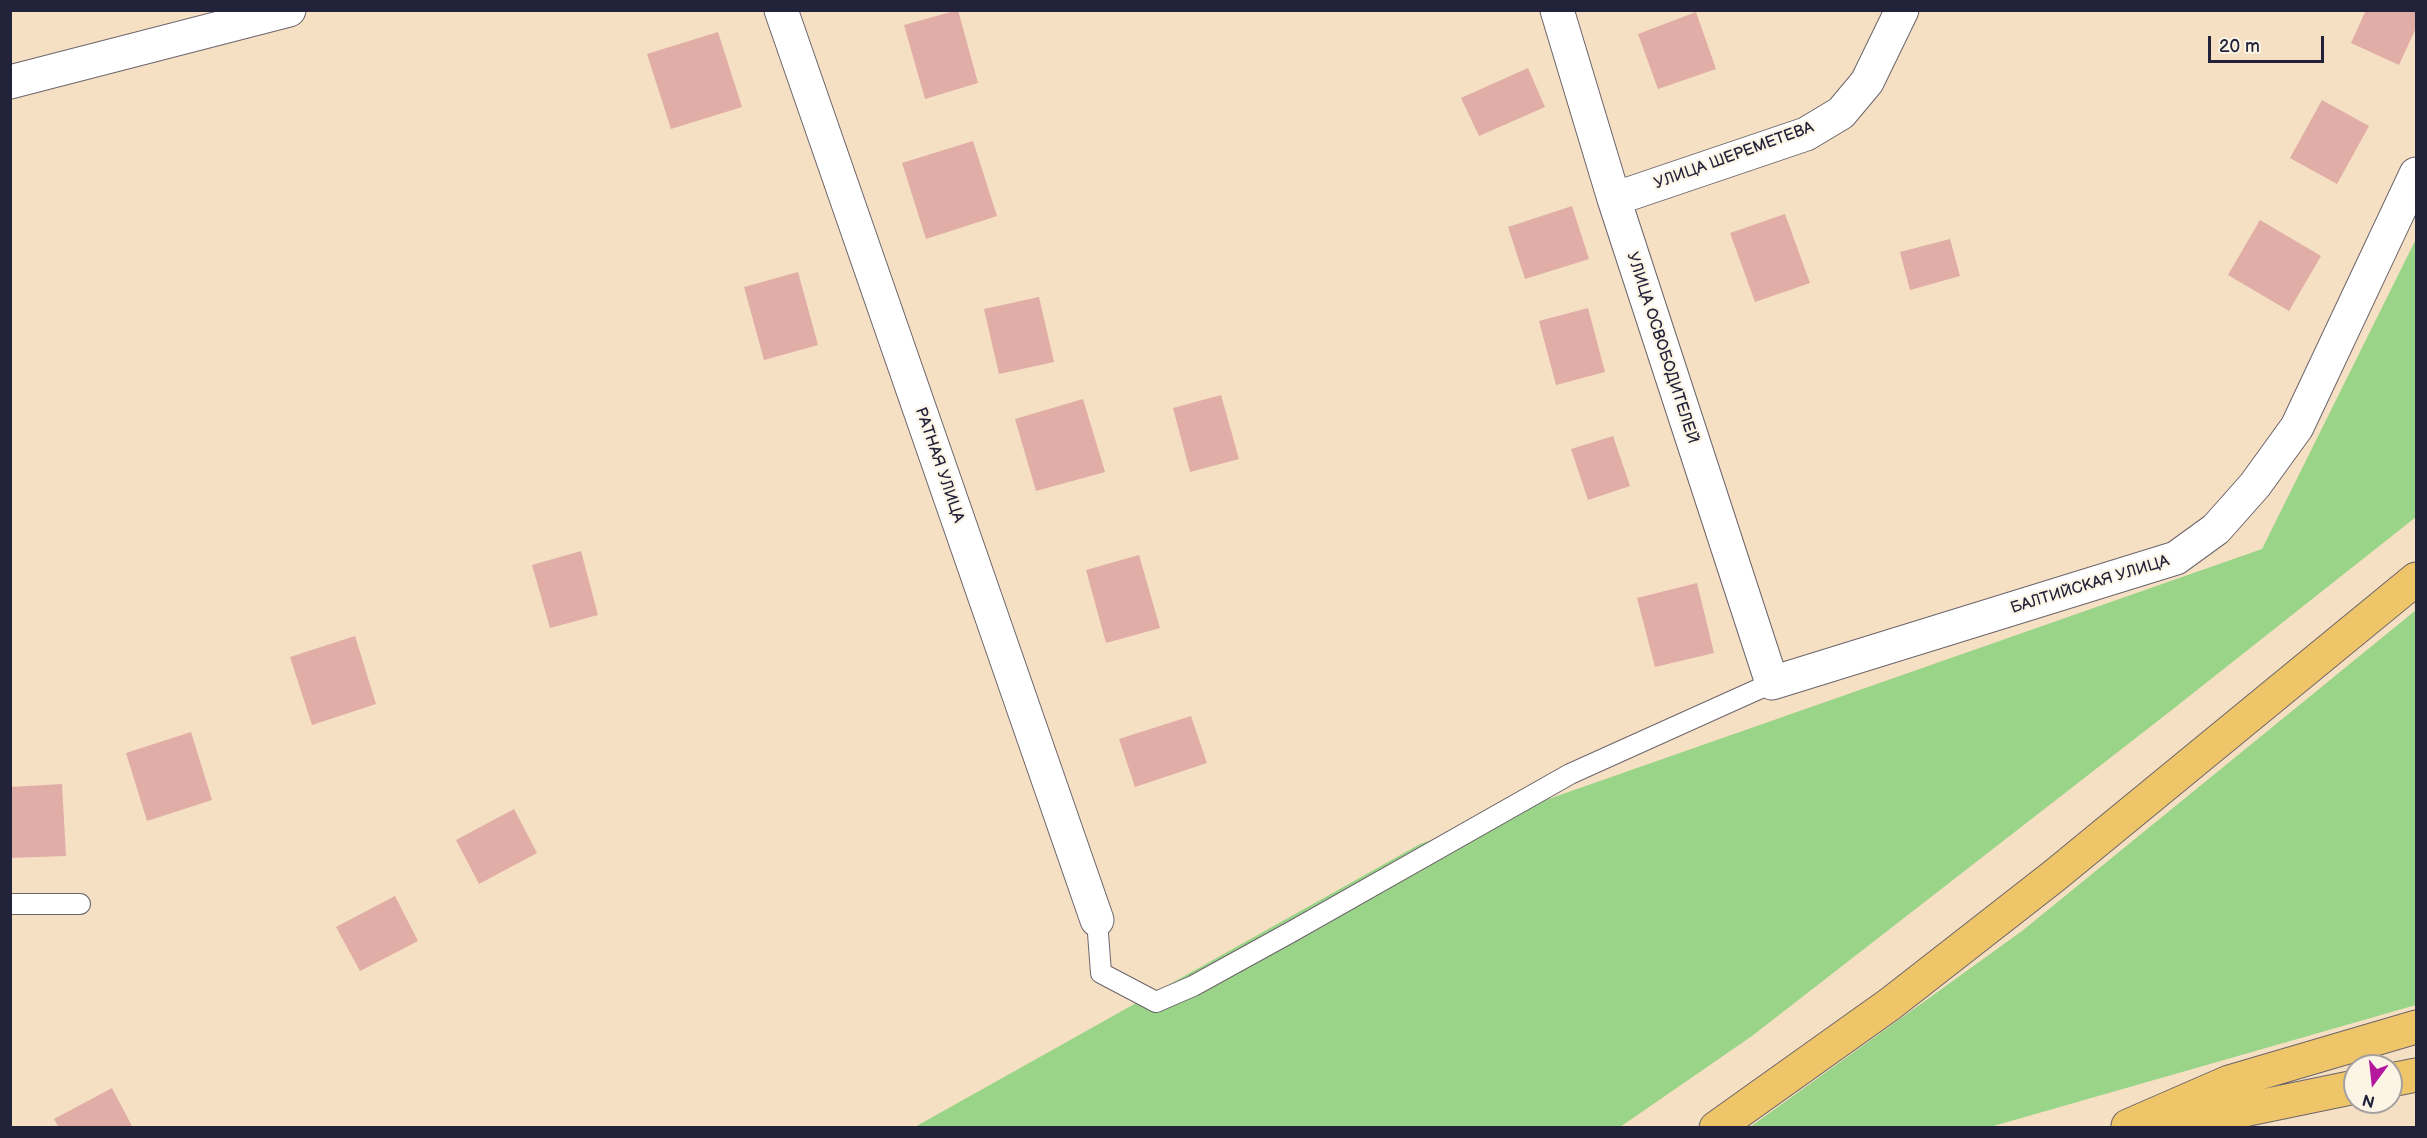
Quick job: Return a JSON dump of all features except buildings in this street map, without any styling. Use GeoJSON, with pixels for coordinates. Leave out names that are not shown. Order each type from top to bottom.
{"type":"FeatureCollection","features":[{"type":"Feature","properties":{"kind":"highway"},"geometry":{"type":"LineString","coordinates":[[1716,1128],[1890,1004],[2055,876],[2416,579]]}},
{"type":"Feature","properties":{"kind":"highway"},"geometry":{"type":"LineString","coordinates":[[2126,1127],[2229,1082],[2416,1027]]}},
{"type":"Feature","properties":{"kind":"highway"},"geometry":{"type":"LineString","coordinates":[[2126,1127],[2234,1112],[2343,1090]]}},
{"type":"Feature","properties":{"kind":"street"},"geometry":{"type":"LineString","coordinates":[[10,82],[289,10]]}},
{"type":"Feature","properties":{"kind":"street","name":"РАТНАЯ УЛИЦА"},"geometry":{"type":"LineString","coordinates":[[782,10],[1097,920]]}},
{"type":"Feature","properties":{"kind":"street","name":"УЛИЦА ОСВОБОДИТЕЛЕЙ"},"geometry":{"type":"LineString","coordinates":[[1557,10],[1614,199],[1772,683]]}},
{"type":"Feature","properties":{"kind":"street","name":"УЛИЦА ШЕРЕМЕТЕВА"},"geometry":{"type":"LineString","coordinates":[[1614,199],[1806,134],[1841,113],[1867,82],[1902,10]]}},
{"type":"Feature","properties":{"kind":"street","name":"БАЛТИЙСКАЯ УЛИЦА"},"geometry":{"type":"LineString","coordinates":[[1772,683],[2176,558],[2216,530],[2255,485],[2297,427],[2416,174]]}},
{"type":"Feature","properties":{"kind":"lane"},"geometry":{"type":"LineString","coordinates":[[1097,920],[1101,973],[1156,1002],[1193,986],[1292,932],[1570,774],[1772,683]]}},
{"type":"Feature","properties":{"kind":"lane"},"geometry":{"type":"LineString","coordinates":[[10,904],[80,904]]}},
{"type":"Feature","properties":{"kind":"green space"},"geometry":{"type":"Polygon","coordinates":[[[2416,239],[2416,517],[1752,1036],[1620,1127],[913,1128],[1420,844],[2262,549],[2416,239]]]}},
{"type":"Feature","properties":{"kind":"green space"},"geometry":{"type":"Polygon","coordinates":[[[2416,610],[2416,1005],[1990,1127],[1750,1127],[2022,931],[2416,610]]]}}]}
